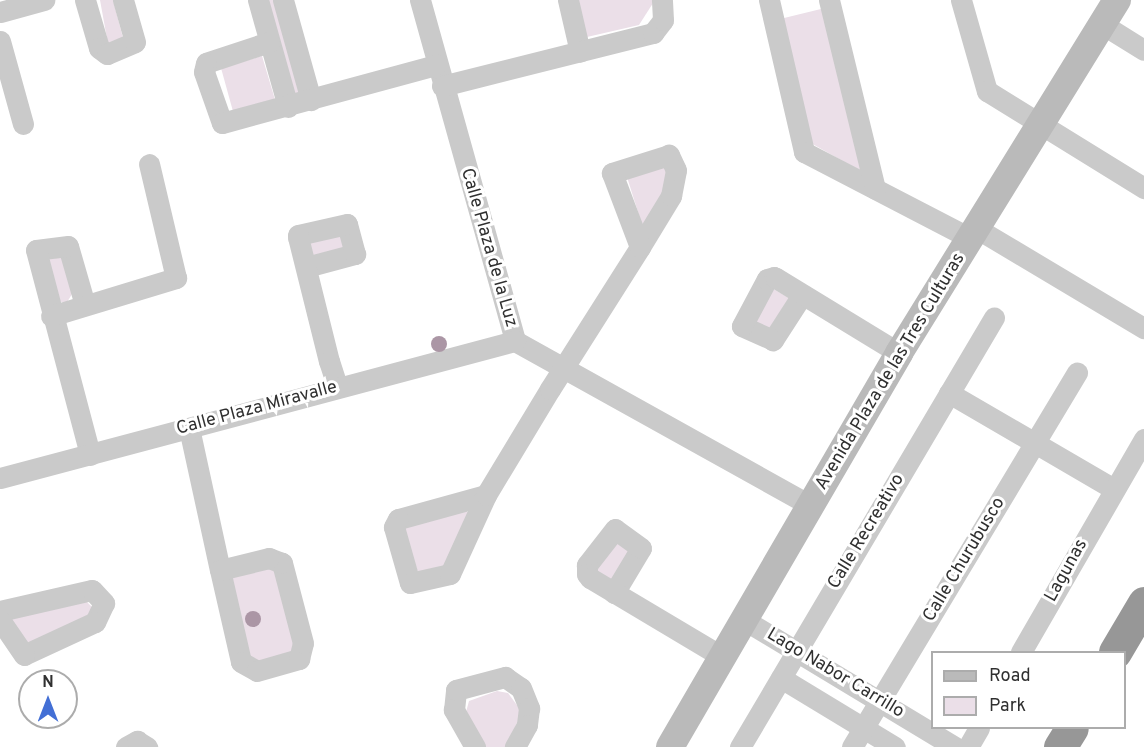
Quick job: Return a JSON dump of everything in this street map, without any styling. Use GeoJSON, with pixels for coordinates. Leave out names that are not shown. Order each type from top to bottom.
{"type":"FeatureCollection","features":[{"type":"Feature","properties":{"kind":"highway"},"geometry":{"type":"LineString","coordinates":[[1116,651],[1144,603]]}},
{"type":"Feature","properties":{"kind":"highway"},"geometry":{"type":"LineString","coordinates":[[1060,747],[1071,729]]}},
{"type":"Feature","properties":{"kind":"street"},"geometry":{"type":"LineString","coordinates":[[0,12],[44,0]]}},
{"type":"Feature","properties":{"kind":"street"},"geometry":{"type":"LineString","coordinates":[[85,0],[99,48],[107,54],[135,42],[123,0]]}},
{"type":"Feature","properties":{"kind":"street"},"geometry":{"type":"LineString","coordinates":[[258,0],[288,107]]}},
{"type":"Feature","properties":{"kind":"street"},"geometry":{"type":"LineString","coordinates":[[283,0],[311,100]]}},
{"type":"Feature","properties":{"kind":"street","name":"Calle Plaza de la Luz"},"geometry":{"type":"LineString","coordinates":[[420,0],[436,65],[515,341],[564,366],[812,506]]}},
{"type":"Feature","properties":{"kind":"street"},"geometry":{"type":"LineString","coordinates":[[568,0],[580,51]]}},
{"type":"Feature","properties":{"kind":"street"},"geometry":{"type":"LineString","coordinates":[[442,86],[653,33],[663,20],[662,0]]}},
{"type":"Feature","properties":{"kind":"street"},"geometry":{"type":"LineString","coordinates":[[769,0],[802,149],[875,188],[965,231],[1144,328]]}},
{"type":"Feature","properties":{"kind":"street"},"geometry":{"type":"LineString","coordinates":[[829,0],[875,188]]}},
{"type":"Feature","properties":{"kind":"street"},"geometry":{"type":"LineString","coordinates":[[961,0],[987,91],[1041,127],[1144,188]]}},
{"type":"Feature","properties":{"kind":"street","name":"Avenida Plaza de las Tres Culturas"},"geometry":{"type":"LineString","coordinates":[[670,747],[714,652],[746,621],[899,354],[965,231],[1041,127],[1117,0]]}},
{"type":"Feature","properties":{"kind":"street"},"geometry":{"type":"LineString","coordinates":[[1102,24],[1144,50]]}},
{"type":"Feature","properties":{"kind":"street"},"geometry":{"type":"LineString","coordinates":[[0,41],[23,124]]}},
{"type":"Feature","properties":{"kind":"street"},"geometry":{"type":"LineString","coordinates":[[269,42],[206,63],[217,119],[230,124],[436,65]]}},
{"type":"Feature","properties":{"kind":"street"},"geometry":{"type":"LineString","coordinates":[[51,316],[177,275],[149,164]]}},
{"type":"Feature","properties":{"kind":"street"},"geometry":{"type":"LineString","coordinates":[[85,305],[68,246],[60,243],[35,251],[90,454]]}},
{"type":"Feature","properties":{"kind":"street"},"geometry":{"type":"LineString","coordinates":[[486,495],[398,519],[394,527],[410,584],[448,576],[486,495],[640,247]]}},
{"type":"Feature","properties":{"kind":"street"},"geometry":{"type":"LineString","coordinates":[[306,267],[338,388]]}},
{"type":"Feature","properties":{"kind":"street"},"geometry":{"type":"LineString","coordinates":[[802,295],[899,354]]}},
{"type":"Feature","properties":{"kind":"street","name":"Calle Recreativo"},"geometry":{"type":"LineString","coordinates":[[740,747],[994,318]]}},
{"type":"Feature","properties":{"kind":"street","name":"Calle Plaza Miravalle"},"geometry":{"type":"LineString","coordinates":[[0,478],[515,341]]}},
{"type":"Feature","properties":{"kind":"street","name":"Calle Churubusco"},"geometry":{"type":"LineString","coordinates":[[852,747],[1036,444],[1077,372]]}},
{"type":"Feature","properties":{"kind":"street"},"geometry":{"type":"LineString","coordinates":[[949,393],[1114,489]]}},
{"type":"Feature","properties":{"kind":"street"},"geometry":{"type":"LineString","coordinates":[[189,428],[220,570],[246,670],[299,659],[303,643],[282,563],[268,558],[220,570]]}},
{"type":"Feature","properties":{"kind":"street","name":"Lagunas"},"geometry":{"type":"LineString","coordinates":[[1022,651],[1144,438]]}},
{"type":"Feature","properties":{"kind":"street"},"geometry":{"type":"LineString","coordinates":[[0,612],[92,590],[104,603],[95,622],[24,656],[0,620]]}},
{"type":"Feature","properties":{"kind":"street"},"geometry":{"type":"LineString","coordinates":[[614,593],[714,652]]}},
{"type":"Feature","properties":{"kind":"street","name":"Lago Nabor Carrillo"},"geometry":{"type":"LineString","coordinates":[[746,621],[880,699],[955,747]]}},
{"type":"Feature","properties":{"kind":"street"},"geometry":{"type":"LineString","coordinates":[[475,747],[454,710],[456,690],[505,677],[521,688],[529,708],[527,725],[515,747]]}},
{"type":"Feature","properties":{"kind":"street","name":"Lago Nabor Carrillo"},"geometry":{"type":"LineString","coordinates":[[781,678],[895,747]]}},
{"type":"Feature","properties":{"kind":"street"},"geometry":{"type":"LineString","coordinates":[[968,747],[978,729]]}},
{"type":"Feature","properties":{"kind":"street"},"geometry":{"type":"LineString","coordinates":[[126,747],[141,741],[147,747]]}},
{"type":"Feature","properties":{"kind":"green space"},"geometry":{"type":"Polygon","coordinates":[[[100,0],[113,0],[123,38],[108,44],[100,0]]]}},
{"type":"Feature","properties":{"kind":"green space"},"geometry":{"type":"Polygon","coordinates":[[[266,0],[278,0],[304,95],[293,98],[266,0]]]}},
{"type":"Feature","properties":{"kind":"green space"},"geometry":{"type":"Polygon","coordinates":[[[578,0],[655,0],[639,25],[587,37],[578,0]]]}},
{"type":"Feature","properties":{"kind":"green space"},"geometry":{"type":"Polygon","coordinates":[[[825,8],[862,172],[809,142],[780,19],[825,8]]]}},
{"type":"Feature","properties":{"kind":"green space"},"geometry":{"type":"Polygon","coordinates":[[[262,56],[276,103],[234,115],[221,68],[262,56]]]}},
{"type":"Feature","properties":{"kind":"green space"},"geometry":{"type":"Polygon","coordinates":[[[667,164],[665,192],[643,228],[627,177],[667,164]]]}},
{"type":"Feature","properties":{"kind":"green space"},"geometry":{"type":"Polygon","coordinates":[[[346,229],[352,250],[314,260],[308,239],[346,229]]]}},
{"type":"Feature","properties":{"kind":"green space"},"geometry":{"type":"Polygon","coordinates":[[[61,255],[72,294],[66,304],[57,300],[46,259],[61,255]]]}},
{"type":"Feature","properties":{"kind":"green space"},"geometry":{"type":"Polygon","coordinates":[[[770,287],[789,298],[768,331],[749,320],[770,287]]]}},
{"type":"Feature","properties":{"kind":"green space"},"geometry":{"type":"Polygon","coordinates":[[[464,509],[470,514],[441,571],[420,578],[402,528],[464,509]]]}},
{"type":"Feature","properties":{"kind":"green space"},"geometry":{"type":"Polygon","coordinates":[[[614,537],[633,548],[612,581],[594,570],[614,537]]]}},
{"type":"Feature","properties":{"kind":"green space"},"geometry":{"type":"Polygon","coordinates":[[[276,564],[297,652],[251,664],[230,575],[276,564]]]}},
{"type":"Feature","properties":{"kind":"green space"},"geometry":{"type":"Polygon","coordinates":[[[84,599],[93,608],[90,614],[23,648],[9,621],[12,614],[84,599]]]}},
{"type":"Feature","properties":{"kind":"green space"},"geometry":{"type":"Polygon","coordinates":[[[497,691],[508,693],[522,712],[506,747],[483,747],[466,712],[469,701],[497,691]]]}}]}
